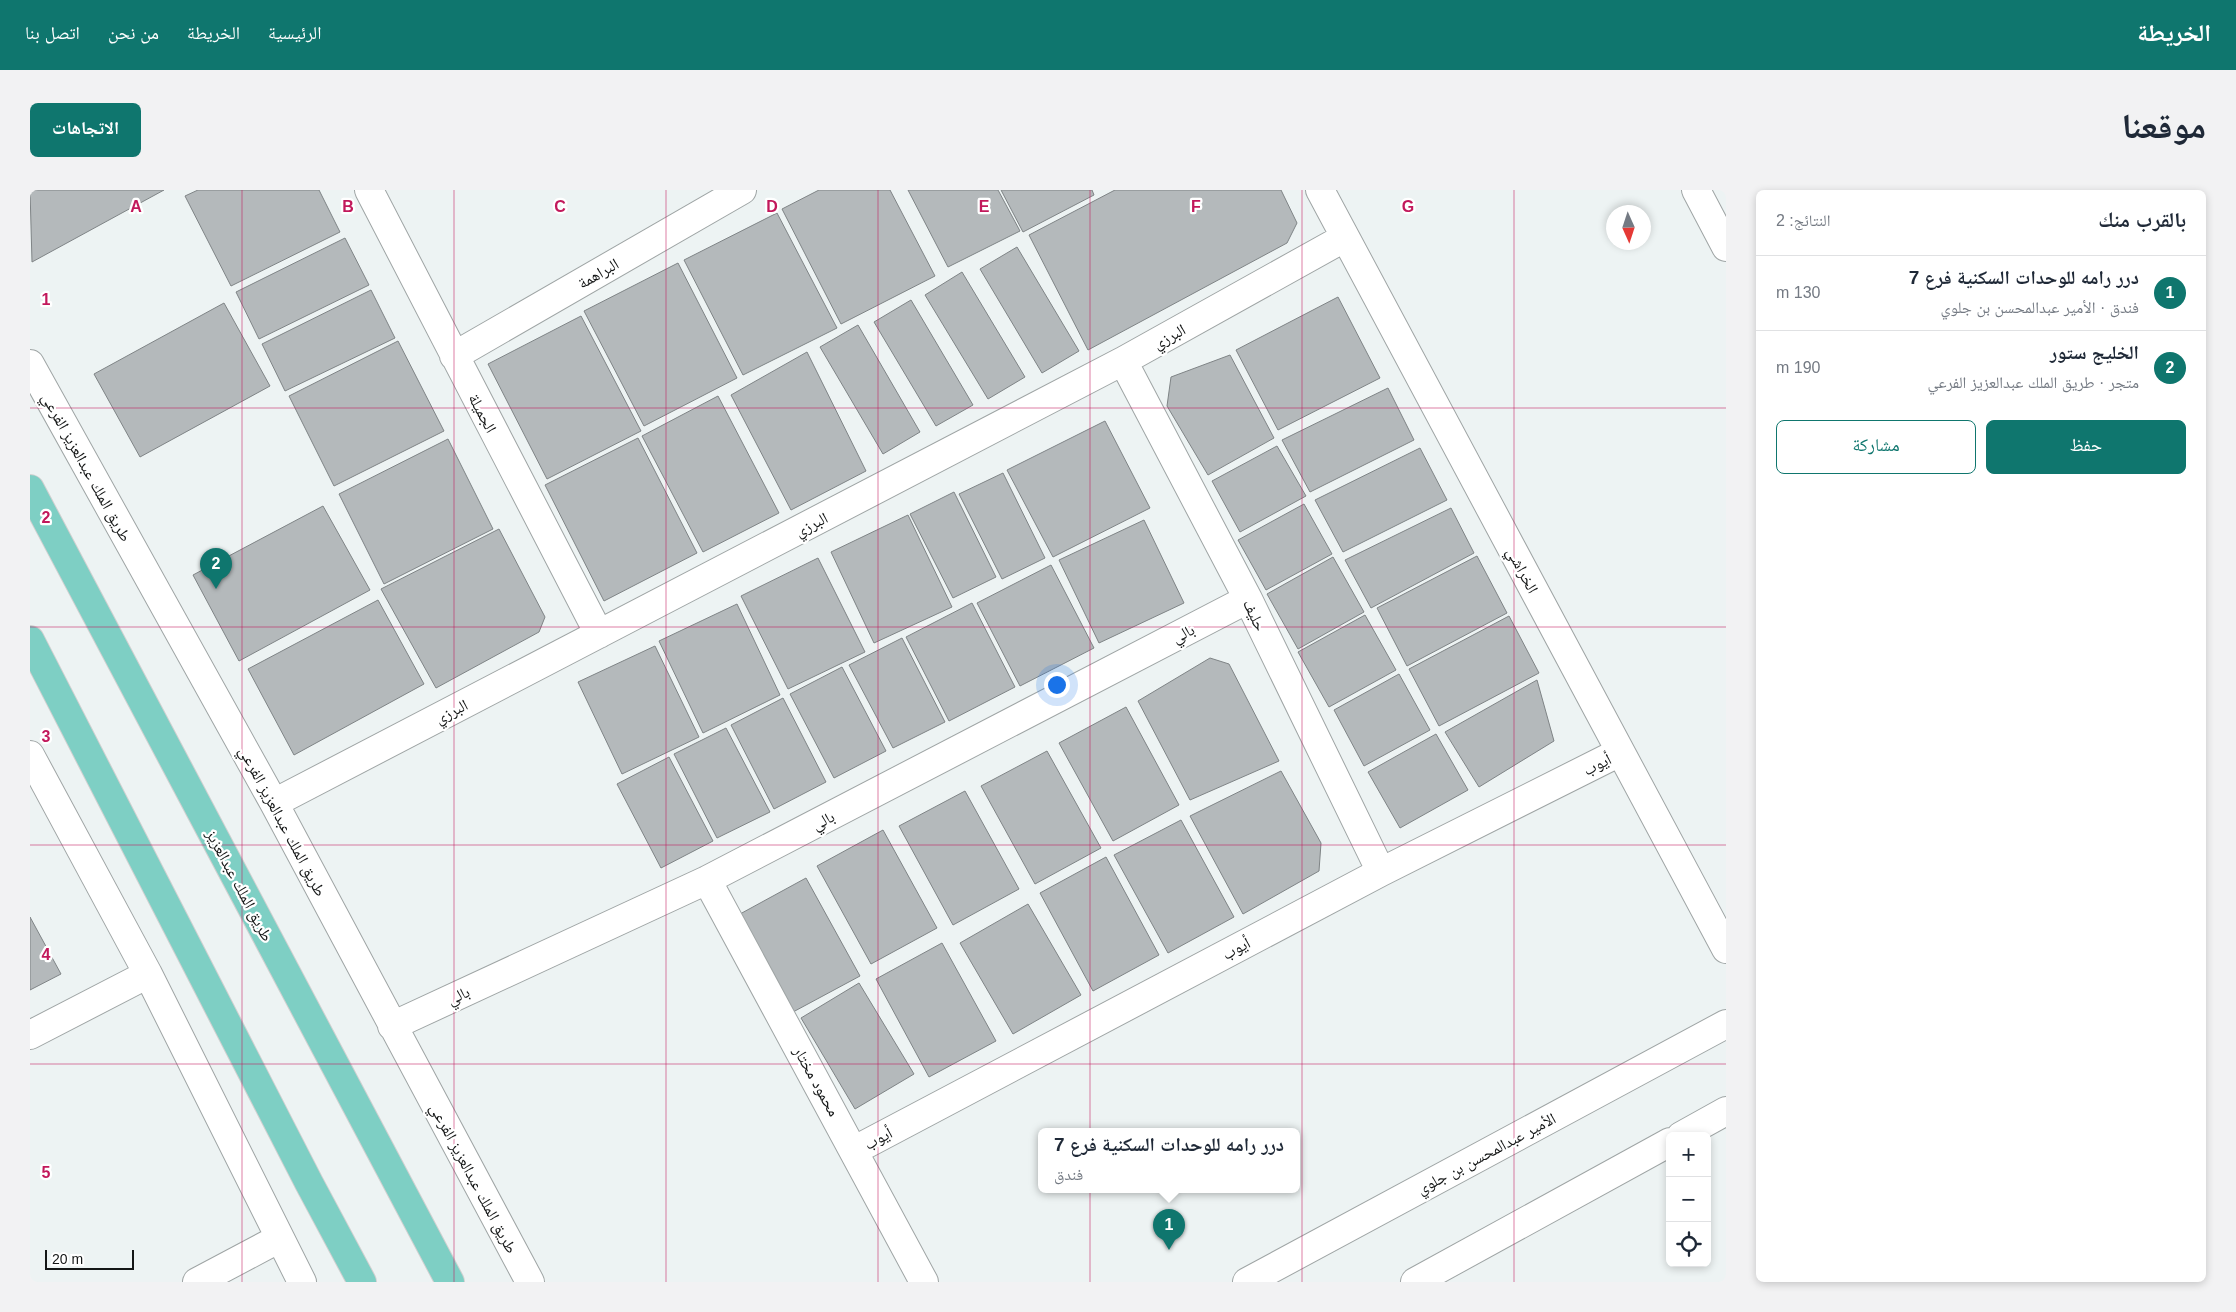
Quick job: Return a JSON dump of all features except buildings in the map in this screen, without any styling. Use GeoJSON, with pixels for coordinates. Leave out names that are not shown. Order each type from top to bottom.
{"type":"FeatureCollection","features":[{"type":"Feature","properties":{"kind":"main road","name":"طريق الملك عبدالعزيز"},"geometry":{"type":"LineString","coordinates":[[30,489],[450,1282]]}},
{"type":"Feature","properties":{"kind":"main road"},"geometry":{"type":"LineString","coordinates":[[30,640],[308,1184],[362,1282]]}},
{"type":"Feature","properties":{"kind":"street","name":"الجميلة"},"geometry":{"type":"LineString","coordinates":[[369,190],[599,634]]}},
{"type":"Feature","properties":{"kind":"street","name":"البراهمة"},"geometry":{"type":"LineString","coordinates":[[454,356],[742,190]]}},
{"type":"Feature","properties":{"kind":"street","name":"الخراشي"},"geometry":{"type":"LineString","coordinates":[[1320,190],[1726,949]]}},
{"type":"Feature","properties":{"kind":"street"},"geometry":{"type":"LineString","coordinates":[[1696,190],[1726,248]]}},
{"type":"Feature","properties":{"kind":"street","name":"البرزي"},"geometry":{"type":"LineString","coordinates":[[274,803],[1123,362],[1344,238]]}},
{"type":"Feature","properties":{"kind":"street","name":"حليف"},"geometry":{"type":"LineString","coordinates":[[1123,362],[1248,599],[1381,872]]}},
{"type":"Feature","properties":{"kind":"street","name":"طريق الملك عبدالعزيز الفرعي"},"geometry":{"type":"LineString","coordinates":[[30,364],[274,803],[530,1282]]}},
{"type":"Feature","properties":{"kind":"street","name":"بالي"},"geometry":{"type":"LineString","coordinates":[[392,1026],[707,880],[1248,599]]}},
{"type":"Feature","properties":{"kind":"street","name":"أيوب"},"geometry":{"type":"LineString","coordinates":[[855,1150],[1381,872],[1620,752]]}},
{"type":"Feature","properties":{"kind":"street"},"geometry":{"type":"LineString","coordinates":[[30,755],[148,974],[302,1282]]}},
{"type":"Feature","properties":{"kind":"street","name":"محمود مختار"},"geometry":{"type":"LineString","coordinates":[[707,880],[855,1150],[924,1282]]}},
{"type":"Feature","properties":{"kind":"street"},"geometry":{"type":"LineString","coordinates":[[30,1035],[148,974]]}},
{"type":"Feature","properties":{"kind":"street","name":"الأمير عبدالمحسن بن جلوي"},"geometry":{"type":"LineString","coordinates":[[1246,1282],[1726,1024]]}},
{"type":"Feature","properties":{"kind":"street"},"geometry":{"type":"LineString","coordinates":[[1688,1132],[1726,1111]]}},
{"type":"Feature","properties":{"kind":"street"},"geometry":{"type":"LineString","coordinates":[[1415,1282],[1666,1144]]}},
{"type":"Feature","properties":{"kind":"street"},"geometry":{"type":"LineString","coordinates":[[196,1282],[280,1238]]}},
{"type":"Feature","properties":{"kind":"place","name":"الخليج ستور"},"geometry":{"type":"Point","coordinates":[216,589]}},
{"type":"Feature","properties":{"kind":"place","name":"درر رامه للوحدات السكنية فرع 7"},"geometry":{"type":"Point","coordinates":[1169,1250]}}]}
